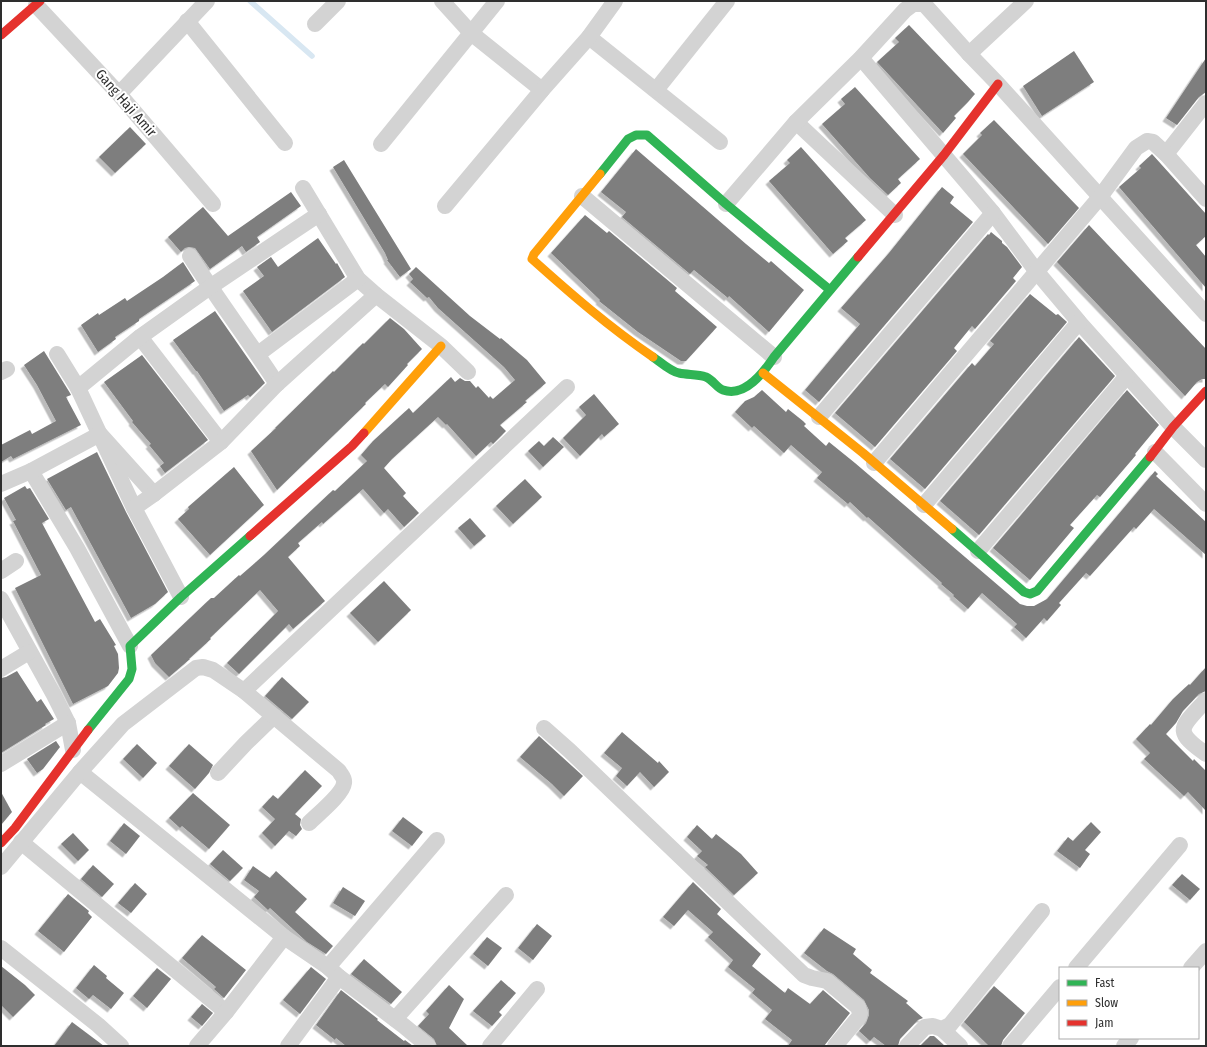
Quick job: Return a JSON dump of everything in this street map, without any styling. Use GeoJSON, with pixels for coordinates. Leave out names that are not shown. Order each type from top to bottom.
{"type":"FeatureCollection","features":[{"type":"Feature","properties":{"kind":"street"},"geometry":{"type":"LineString","coordinates":[[119,94],[207,1]]}},
{"type":"Feature","properties":{"kind":"street"},"geometry":{"type":"LineString","coordinates":[[315,24],[338,1]]}},
{"type":"Feature","properties":{"kind":"street"},"geometry":{"type":"LineString","coordinates":[[442,1],[471,33],[542,90]]}},
{"type":"Feature","properties":{"kind":"street"},"geometry":{"type":"LineString","coordinates":[[381,144],[497,1]]}},
{"type":"Feature","properties":{"kind":"street"},"geometry":{"type":"LineString","coordinates":[[445,206],[542,90],[589,37],[615,1]]}},
{"type":"Feature","properties":{"kind":"street"},"geometry":{"type":"LineString","coordinates":[[656,90],[728,1]]}},
{"type":"Feature","properties":{"kind":"street"},"geometry":{"type":"LineString","coordinates":[[969,54],[1026,1]]}},
{"type":"Feature","properties":{"kind":"street"},"geometry":{"type":"LineString","coordinates":[[1,35],[38,3]]}},
{"type":"Feature","properties":{"kind":"street","name":"Gang Haji Amir"},"geometry":{"type":"LineString","coordinates":[[38,3],[119,94],[213,204]]}},
{"type":"Feature","properties":{"kind":"street"},"geometry":{"type":"LineString","coordinates":[[726,204],[796,122],[861,58],[905,10],[913,4],[924,4],[1206,314]]}},
{"type":"Feature","properties":{"kind":"street"},"geometry":{"type":"LineString","coordinates":[[187,21],[285,144]]}},
{"type":"Feature","properties":{"kind":"street"},"geometry":{"type":"LineString","coordinates":[[589,37],[720,142]]}},
{"type":"Feature","properties":{"kind":"street"},"geometry":{"type":"LineString","coordinates":[[861,58],[993,213],[1037,272],[1079,322],[1126,376],[1206,460]]}},
{"type":"Feature","properties":{"kind":"street"},"geometry":{"type":"LineString","coordinates":[[830,290],[726,204],[646,135],[636,134],[628,139],[534,254],[532,259],[581,303],[631,342],[677,372],[695,374],[708,378],[723,390],[736,391],[746,387],[763,373],[774,357],[944,155],[998,84]]}},
{"type":"Feature","properties":{"kind":"street"},"geometry":{"type":"LineString","coordinates":[[1166,154],[1206,103]]}},
{"type":"Feature","properties":{"kind":"street"},"geometry":{"type":"LineString","coordinates":[[796,122],[895,215]]}},
{"type":"Feature","properties":{"kind":"street"},"geometry":{"type":"LineString","coordinates":[[874,463],[1100,197],[1136,148],[1148,141],[1153,142],[1166,154],[1206,200]]}},
{"type":"Feature","properties":{"kind":"street"},"geometry":{"type":"LineString","coordinates":[[303,188],[358,279],[441,346],[468,372]]}},
{"type":"Feature","properties":{"kind":"street"},"geometry":{"type":"LineString","coordinates":[[582,196],[774,357]]}},
{"type":"Feature","properties":{"kind":"street"},"geometry":{"type":"LineString","coordinates":[[819,417],[993,213]]}},
{"type":"Feature","properties":{"kind":"street"},"geometry":{"type":"LineString","coordinates":[[78,388],[140,337],[210,287],[319,214]]}},
{"type":"Feature","properties":{"kind":"street"},"geometry":{"type":"LineString","coordinates":[[190,256],[277,384]]}},
{"type":"Feature","properties":{"kind":"street"},"geometry":{"type":"LineString","coordinates":[[258,354],[358,279]]}},
{"type":"Feature","properties":{"kind":"street"},"geometry":{"type":"LineString","coordinates":[[134,508],[221,442],[277,384],[376,295]]}},
{"type":"Feature","properties":{"kind":"street"},"geometry":{"type":"LineString","coordinates":[[924,505],[1079,322]]}},
{"type":"Feature","properties":{"kind":"street"},"geometry":{"type":"LineString","coordinates":[[140,337],[221,442]]}},
{"type":"Feature","properties":{"kind":"street"},"geometry":{"type":"LineString","coordinates":[[130,646],[181,597],[352,446],[441,346]]}},
{"type":"Feature","properties":{"kind":"street"},"geometry":{"type":"LineString","coordinates":[[57,354],[78,388],[134,508],[181,597]]}},
{"type":"Feature","properties":{"kind":"street"},"geometry":{"type":"LineString","coordinates":[[763,373],[874,463],[1024,592],[1030,594],[1037,591],[1155,452],[1174,427],[1206,391]]}},
{"type":"Feature","properties":{"kind":"street"},"geometry":{"type":"LineString","coordinates":[[978,551],[1126,376]]}},
{"type":"Feature","properties":{"kind":"street"},"geometry":{"type":"LineString","coordinates":[[244,692],[567,387]]}},
{"type":"Feature","properties":{"kind":"street"},"geometry":{"type":"LineString","coordinates":[[1,484],[31,471],[100,434]]}},
{"type":"Feature","properties":{"kind":"street"},"geometry":{"type":"LineString","coordinates":[[100,434],[154,494]]}},
{"type":"Feature","properties":{"kind":"street"},"geometry":{"type":"LineString","coordinates":[[1155,452],[1206,504]]}},
{"type":"Feature","properties":{"kind":"street"},"geometry":{"type":"LineString","coordinates":[[1,843],[15,828],[73,750],[129,679],[132,669],[130,646],[76,548],[31,471]]}},
{"type":"Feature","properties":{"kind":"street"},"geometry":{"type":"LineString","coordinates":[[1,571],[16,561]]}},
{"type":"Feature","properties":{"kind":"street"},"geometry":{"type":"LineString","coordinates":[[1,599],[68,723],[73,750]]}},
{"type":"Feature","properties":{"kind":"street"},"geometry":{"type":"LineString","coordinates":[[1,669],[29,652]]}},
{"type":"Feature","properties":{"kind":"street"},"geometry":{"type":"LineString","coordinates":[[1,867],[80,772],[123,724],[196,668],[213,670],[244,692],[339,771],[344,779],[341,791],[309,823]]}},
{"type":"Feature","properties":{"kind":"street"},"geometry":{"type":"LineString","coordinates":[[1205,751],[1189,742],[1183,734],[1183,728],[1206,700]]}},
{"type":"Feature","properties":{"kind":"street"},"geometry":{"type":"LineString","coordinates":[[218,773],[246,742],[274,716]]}},
{"type":"Feature","properties":{"kind":"street"},"geometry":{"type":"LineString","coordinates":[[1,764],[68,723]]}},
{"type":"Feature","properties":{"kind":"street"},"geometry":{"type":"LineString","coordinates":[[544,728],[570,751],[804,975],[827,981],[858,1007],[860,1012],[859,1017],[835,1046]]}},
{"type":"Feature","properties":{"kind":"street"},"geometry":{"type":"LineString","coordinates":[[80,772],[284,937],[334,972],[428,1046]]}},
{"type":"Feature","properties":{"kind":"street"},"geometry":{"type":"LineString","coordinates":[[288,1046],[334,972],[437,840]]}},
{"type":"Feature","properties":{"kind":"street"},"geometry":{"type":"LineString","coordinates":[[21,842],[226,1012]]}},
{"type":"Feature","properties":{"kind":"street"},"geometry":{"type":"LineString","coordinates":[[1077,967],[1180,845]]}},
{"type":"Feature","properties":{"kind":"street"},"geometry":{"type":"LineString","coordinates":[[395,1019],[506,895]]}},
{"type":"Feature","properties":{"kind":"street"},"geometry":{"type":"LineString","coordinates":[[942,1029],[950,1025],[1042,911]]}},
{"type":"Feature","properties":{"kind":"street"},"geometry":{"type":"LineString","coordinates":[[197,1046],[226,1012],[284,937]]}},
{"type":"Feature","properties":{"kind":"street"},"geometry":{"type":"LineString","coordinates":[[1,948],[92,1020],[121,1046]]}},
{"type":"Feature","properties":{"kind":"street"},"geometry":{"type":"LineString","coordinates":[[1192,967],[1206,951]]}},
{"type":"Feature","properties":{"kind":"street"},"geometry":{"type":"LineString","coordinates":[[1010,1046],[1059,988]]}},
{"type":"Feature","properties":{"kind":"street"},"geometry":{"type":"LineString","coordinates":[[490,1046],[537,989]]}},
{"type":"Feature","properties":{"kind":"street"},"geometry":{"type":"LineString","coordinates":[[907,1046],[925,1027],[933,1026],[942,1029],[960,1046]]}},
{"type":"Feature","properties":{"kind":"building"},"geometry":{"type":"Polygon","coordinates":[[[909,25],[975,94],[954,116],[956,118],[943,133],[877,62],[899,42],[895,38],[909,25]]]}},
{"type":"Feature","properties":{"kind":"building"},"geometry":{"type":"Polygon","coordinates":[[[1074,51],[1094,82],[1042,116],[1023,86],[1074,51]]]}},
{"type":"Feature","properties":{"kind":"building"},"geometry":{"type":"Polygon","coordinates":[[[1206,58],[1206,92],[1199,97],[1177,125],[1166,118],[1206,58]]]}},
{"type":"Feature","properties":{"kind":"building"},"geometry":{"type":"Polygon","coordinates":[[[855,87],[920,159],[898,179],[901,183],[888,195],[870,178],[822,124],[845,104],[841,99],[855,87]]]}},
{"type":"Feature","properties":{"kind":"building"},"geometry":{"type":"Polygon","coordinates":[[[994,120],[1079,208],[1048,244],[963,154],[982,135],[980,133],[994,120]]]}},
{"type":"Feature","properties":{"kind":"building"},"geometry":{"type":"Polygon","coordinates":[[[130,127],[146,144],[115,173],[99,157],[130,127]]]}},
{"type":"Feature","properties":{"kind":"building"},"geometry":{"type":"Polygon","coordinates":[[[801,147],[866,220],[845,238],[848,241],[833,254],[769,181],[790,163],[787,160],[801,147]]]}},
{"type":"Feature","properties":{"kind":"building"},"geometry":{"type":"Polygon","coordinates":[[[636,149],[746,244],[769,263],[771,261],[804,290],[769,332],[729,296],[728,298],[694,270],[690,274],[622,217],[626,212],[601,192],[636,149]]]}},
{"type":"Feature","properties":{"kind":"building"},"geometry":{"type":"Polygon","coordinates":[[[1152,154],[1206,214],[1206,236],[1196,245],[1206,257],[1206,288],[1119,187],[1141,168],[1139,166],[1152,154]]]}},
{"type":"Feature","properties":{"kind":"building"},"geometry":{"type":"Polygon","coordinates":[[[344,160],[411,269],[400,277],[387,260],[385,253],[333,167],[344,160]]]}},
{"type":"Feature","properties":{"kind":"building"},"geometry":{"type":"Polygon","coordinates":[[[942,187],[954,197],[950,203],[973,222],[819,402],[805,390],[860,324],[841,308],[889,253],[942,187]]]}},
{"type":"Feature","properties":{"kind":"building"},"geometry":{"type":"Polygon","coordinates":[[[291,192],[301,206],[257,237],[260,242],[246,252],[242,246],[210,269],[195,248],[185,248],[181,252],[168,237],[203,207],[228,236],[291,192]]]}},
{"type":"Feature","properties":{"kind":"building"},"geometry":{"type":"Polygon","coordinates":[[[585,215],[607,233],[609,231],[677,288],[675,291],[717,327],[686,361],[681,361],[638,332],[599,301],[600,300],[551,253],[585,215]]]}},
{"type":"Feature","properties":{"kind":"building"},"geometry":{"type":"Polygon","coordinates":[[[1089,225],[1206,349],[1206,379],[1202,379],[1197,382],[1185,396],[1057,262],[1089,225]]]}},
{"type":"Feature","properties":{"kind":"building"},"geometry":{"type":"Polygon","coordinates":[[[991,232],[1002,241],[1002,243],[1007,247],[1022,267],[1013,278],[1016,281],[975,329],[972,326],[954,348],[957,351],[875,447],[835,413],[991,232]]]}},
{"type":"Feature","properties":{"kind":"building"},"geometry":{"type":"Polygon","coordinates":[[[318,238],[336,264],[337,263],[345,277],[272,332],[243,291],[264,276],[257,267],[271,257],[278,267],[318,238]]]}},
{"type":"Feature","properties":{"kind":"building"},"geometry":{"type":"Polygon","coordinates":[[[183,262],[195,281],[139,319],[139,321],[115,337],[116,339],[98,352],[81,325],[98,313],[99,315],[125,298],[127,301],[183,262]]]}},
{"type":"Feature","properties":{"kind":"building"},"geometry":{"type":"Polygon","coordinates":[[[416,267],[470,316],[500,339],[501,338],[527,360],[546,383],[525,401],[527,402],[500,425],[506,431],[493,444],[491,442],[476,456],[447,424],[446,425],[438,417],[392,459],[384,468],[406,493],[403,496],[419,513],[404,527],[388,509],[384,513],[363,489],[323,524],[322,522],[298,543],[300,546],[288,557],[325,601],[293,629],[289,624],[239,674],[227,663],[278,611],[260,590],[210,638],[211,639],[169,677],[155,663],[151,655],[211,598],[214,598],[264,555],[333,490],[335,491],[367,461],[361,455],[373,441],[409,408],[413,413],[451,377],[455,382],[460,378],[465,381],[470,381],[476,388],[478,386],[489,398],[490,396],[493,399],[515,380],[504,367],[438,308],[429,297],[427,298],[410,282],[413,279],[409,274],[416,267]]]}},
{"type":"Feature","properties":{"kind":"building"},"geometry":{"type":"Polygon","coordinates":[[[1030,294],[1067,322],[925,489],[890,459],[972,363],[975,366],[994,344],[990,341],[1030,294]]]}},
{"type":"Feature","properties":{"kind":"building"},"geometry":{"type":"Polygon","coordinates":[[[215,311],[265,383],[250,397],[248,395],[224,411],[197,371],[173,340],[215,311]]]}},
{"type":"Feature","properties":{"kind":"building"},"geometry":{"type":"Polygon","coordinates":[[[390,318],[404,329],[422,349],[388,387],[385,384],[277,490],[251,451],[390,318]]]}},
{"type":"Feature","properties":{"kind":"building"},"geometry":{"type":"Polygon","coordinates":[[[1079,337],[1115,376],[979,535],[940,501],[1079,337]]]}},
{"type":"Feature","properties":{"kind":"building"},"geometry":{"type":"Polygon","coordinates":[[[44,351],[71,395],[66,397],[81,425],[13,459],[11,456],[1,462],[1,445],[30,430],[32,434],[56,421],[37,385],[24,365],[44,351]]]}},
{"type":"Feature","properties":{"kind":"building"},"geometry":{"type":"Polygon","coordinates":[[[142,355],[208,440],[165,473],[160,466],[164,463],[149,445],[151,444],[132,422],[133,421],[104,382],[142,355]]]}},
{"type":"Feature","properties":{"kind":"building"},"geometry":{"type":"Polygon","coordinates":[[[762,390],[786,412],[788,409],[803,421],[806,424],[804,426],[826,446],[829,442],[855,463],[1020,604],[1034,606],[1047,599],[1155,471],[1158,474],[1156,476],[1206,522],[1206,555],[1154,509],[1136,529],[1134,527],[1090,576],[1086,573],[1059,603],[1061,605],[1047,621],[1044,618],[1026,638],[1014,627],[1017,624],[982,593],[968,609],[941,584],[942,583],[868,517],[867,518],[850,502],[848,504],[817,478],[822,472],[791,445],[784,453],[754,426],[752,428],[735,412],[745,401],[754,397],[762,390]]]}},
{"type":"Feature","properties":{"kind":"building"},"geometry":{"type":"Polygon","coordinates":[[[1127,390],[1159,425],[1135,454],[1136,455],[1100,497],[1097,495],[1070,525],[1074,528],[1030,580],[993,548],[1127,390]]]}},
{"type":"Feature","properties":{"kind":"building"},"geometry":{"type":"Polygon","coordinates":[[[594,394],[619,424],[604,437],[602,434],[580,456],[563,438],[586,415],[579,407],[594,394]]]}},
{"type":"Feature","properties":{"kind":"building"},"geometry":{"type":"Polygon","coordinates":[[[553,437],[564,447],[543,467],[528,451],[539,441],[544,446],[553,437]]]}},
{"type":"Feature","properties":{"kind":"building"},"geometry":{"type":"Polygon","coordinates":[[[97,452],[126,512],[168,592],[155,604],[131,618],[71,507],[66,510],[47,479],[97,452]]]}},
{"type":"Feature","properties":{"kind":"building"},"geometry":{"type":"Polygon","coordinates":[[[234,467],[264,505],[210,555],[178,519],[189,509],[188,507],[234,467]]]}},
{"type":"Feature","properties":{"kind":"building"},"geometry":{"type":"Polygon","coordinates":[[[525,479],[542,497],[513,524],[496,506],[525,479]]]}},
{"type":"Feature","properties":{"kind":"building"},"geometry":{"type":"Polygon","coordinates":[[[25,486],[27,489],[30,488],[49,519],[42,523],[95,622],[100,619],[116,645],[114,646],[118,654],[118,673],[108,686],[73,704],[15,588],[41,575],[13,521],[16,520],[4,498],[25,486]]]}},
{"type":"Feature","properties":{"kind":"building"},"geometry":{"type":"Polygon","coordinates":[[[470,518],[486,536],[474,546],[458,528],[470,518]]]}},
{"type":"Feature","properties":{"kind":"building"},"geometry":{"type":"Polygon","coordinates":[[[384,581],[411,610],[378,642],[350,613],[384,581]]]}},
{"type":"Feature","properties":{"kind":"building"},"geometry":{"type":"Polygon","coordinates":[[[1206,667],[1206,691],[1199,694],[1183,711],[1176,723],[1166,734],[1193,761],[1194,759],[1206,771],[1206,811],[1188,792],[1184,796],[1144,759],[1150,753],[1136,739],[1150,724],[1151,725],[1173,699],[1189,684],[1190,685],[1206,667]]]}},
{"type":"Feature","properties":{"kind":"building"},"geometry":{"type":"Polygon","coordinates":[[[17,671],[37,702],[41,699],[54,719],[1,753],[1,678],[17,671]]]}},
{"type":"Feature","properties":{"kind":"building"},"geometry":{"type":"Polygon","coordinates":[[[282,677],[309,702],[292,719],[265,696],[282,677]]]}},
{"type":"Feature","properties":{"kind":"building"},"geometry":{"type":"Polygon","coordinates":[[[622,732],[658,763],[659,761],[669,772],[654,787],[640,772],[627,786],[616,776],[622,768],[604,753],[622,732]]]}},
{"type":"Feature","properties":{"kind":"building"},"geometry":{"type":"Polygon","coordinates":[[[539,736],[583,776],[564,796],[520,757],[539,736]]]}},
{"type":"Feature","properties":{"kind":"building"},"geometry":{"type":"Polygon","coordinates":[[[56,741],[60,747],[43,769],[37,773],[27,759],[56,741]]]}},
{"type":"Feature","properties":{"kind":"building"},"geometry":{"type":"Polygon","coordinates":[[[137,744],[157,763],[143,778],[123,759],[137,744]]]}},
{"type":"Feature","properties":{"kind":"building"},"geometry":{"type":"Polygon","coordinates":[[[189,744],[213,765],[209,773],[195,789],[169,766],[189,744]]]}},
{"type":"Feature","properties":{"kind":"building"},"geometry":{"type":"Polygon","coordinates":[[[305,770],[322,786],[295,814],[301,819],[300,825],[302,829],[296,836],[289,831],[275,846],[262,833],[275,819],[262,807],[273,795],[278,799],[305,770]]]}},
{"type":"Feature","properties":{"kind":"building"},"geometry":{"type":"Polygon","coordinates":[[[1,792],[12,812],[1,825],[1,792]]]}},
{"type":"Feature","properties":{"kind":"building"},"geometry":{"type":"Polygon","coordinates":[[[193,793],[230,825],[209,849],[182,826],[180,828],[169,818],[193,793]]]}},
{"type":"Feature","properties":{"kind":"building"},"geometry":{"type":"Polygon","coordinates":[[[403,817],[423,832],[412,846],[392,831],[403,817]]]}},
{"type":"Feature","properties":{"kind":"building"},"geometry":{"type":"Polygon","coordinates":[[[1091,822],[1101,832],[1085,850],[1090,854],[1080,868],[1057,851],[1068,837],[1073,841],[1091,822]]]}},
{"type":"Feature","properties":{"kind":"building"},"geometry":{"type":"Polygon","coordinates":[[[124,823],[140,836],[126,854],[110,841],[124,823]]]}},
{"type":"Feature","properties":{"kind":"building"},"geometry":{"type":"Polygon","coordinates":[[[697,825],[712,839],[716,834],[741,854],[758,873],[734,895],[705,867],[708,865],[697,856],[702,851],[687,837],[697,825]]]}},
{"type":"Feature","properties":{"kind":"building"},"geometry":{"type":"Polygon","coordinates":[[[73,833],[89,850],[78,861],[61,844],[73,833]]]}},
{"type":"Feature","properties":{"kind":"building"},"geometry":{"type":"Polygon","coordinates":[[[223,850],[243,868],[230,881],[210,864],[223,850]]]}},
{"type":"Feature","properties":{"kind":"building"},"geometry":{"type":"Polygon","coordinates":[[[93,865],[114,884],[102,897],[81,879],[93,865]]]}},
{"type":"Feature","properties":{"kind":"building"},"geometry":{"type":"Polygon","coordinates":[[[253,866],[270,878],[276,871],[307,899],[295,912],[333,946],[326,954],[307,942],[270,908],[268,910],[254,897],[259,891],[244,880],[253,866]]]}},
{"type":"Feature","properties":{"kind":"building"},"geometry":{"type":"Polygon","coordinates":[[[1182,874],[1200,889],[1190,900],[1172,885],[1182,874]]]}},
{"type":"Feature","properties":{"kind":"building"},"geometry":{"type":"Polygon","coordinates":[[[693,882],[721,909],[717,914],[761,954],[752,966],[785,993],[788,988],[810,1004],[823,990],[850,1013],[824,1046],[788,1046],[792,1040],[765,1019],[772,1010],[752,993],[755,989],[728,967],[733,960],[708,937],[713,932],[688,910],[674,926],[663,917],[693,882]]]}},
{"type":"Feature","properties":{"kind":"building"},"geometry":{"type":"Polygon","coordinates":[[[135,883],[147,894],[131,913],[118,903],[135,883]]]}},
{"type":"Feature","properties":{"kind":"building"},"geometry":{"type":"Polygon","coordinates":[[[343,887],[365,901],[355,916],[333,903],[343,887]]]}},
{"type":"Feature","properties":{"kind":"building"},"geometry":{"type":"Polygon","coordinates":[[[68,894],[89,911],[88,913],[92,917],[64,952],[38,931],[68,894]]]}},
{"type":"Feature","properties":{"kind":"building"},"geometry":{"type":"Polygon","coordinates":[[[537,924],[552,936],[533,960],[518,948],[537,924]]]}},
{"type":"Feature","properties":{"kind":"building"},"geometry":{"type":"Polygon","coordinates":[[[824,928],[856,949],[853,954],[872,970],[870,973],[908,1001],[906,1003],[923,1018],[918,1020],[900,1039],[898,1046],[886,1046],[874,1037],[870,1041],[859,1031],[866,1023],[869,1015],[869,1010],[864,1000],[833,974],[804,953],[824,928]]]}},
{"type":"Feature","properties":{"kind":"building"},"geometry":{"type":"Polygon","coordinates":[[[202,935],[246,970],[224,998],[214,989],[216,987],[182,958],[202,935]]]}},
{"type":"Feature","properties":{"kind":"building"},"geometry":{"type":"Polygon","coordinates":[[[487,937],[502,948],[488,966],[473,954],[487,937]]]}},
{"type":"Feature","properties":{"kind":"building"},"geometry":{"type":"Polygon","coordinates":[[[364,959],[402,992],[391,1004],[351,974],[364,959]]]}},
{"type":"Feature","properties":{"kind":"building"},"geometry":{"type":"Polygon","coordinates":[[[94,965],[107,976],[106,978],[124,993],[111,1009],[93,995],[89,999],[76,988],[94,965]]]}},
{"type":"Feature","properties":{"kind":"building"},"geometry":{"type":"Polygon","coordinates":[[[1,966],[35,995],[13,1017],[1,1005],[1,966]]]}},
{"type":"Feature","properties":{"kind":"building"},"geometry":{"type":"Polygon","coordinates":[[[311,967],[326,979],[300,1014],[283,1000],[311,967]]]}},
{"type":"Feature","properties":{"kind":"building"},"geometry":{"type":"Polygon","coordinates":[[[157,968],[171,979],[147,1008],[133,996],[157,968]]]}},
{"type":"Feature","properties":{"kind":"building"},"geometry":{"type":"Polygon","coordinates":[[[501,980],[516,993],[499,1012],[502,1015],[492,1026],[473,1011],[501,980]]]}},
{"type":"Feature","properties":{"kind":"building"},"geometry":{"type":"Polygon","coordinates":[[[449,985],[464,999],[449,1028],[468,1046],[437,1046],[434,1039],[418,1026],[429,1014],[426,1011],[449,985]]]}},
{"type":"Feature","properties":{"kind":"building"},"geometry":{"type":"Polygon","coordinates":[[[994,986],[1025,1013],[1003,1040],[1001,1046],[989,1046],[964,1022],[994,986]]]}},
{"type":"Feature","properties":{"kind":"building"},"geometry":{"type":"Polygon","coordinates":[[[341,990],[404,1041],[405,1040],[413,1046],[346,1046],[336,1038],[335,1040],[316,1025],[341,990]]]}},
{"type":"Feature","properties":{"kind":"building"},"geometry":{"type":"Polygon","coordinates":[[[202,1004],[213,1013],[202,1026],[191,1017],[202,1004]]]}},
{"type":"Feature","properties":{"kind":"building"},"geometry":{"type":"Polygon","coordinates":[[[72,1022],[104,1046],[54,1046],[72,1022]]]}},
{"type":"Feature","properties":{"kind":"building"},"geometry":{"type":"Polygon","coordinates":[[[930,1036],[934,1036],[945,1046],[920,1046],[930,1036]]]}},
{"type":"Feature","properties":{"kind":"waterway"},"geometry":{"type":"LineString","coordinates":[[250,1],[312,56]]}},
{"type":"Feature","properties":{"kind":"traffic: fast"},"geometry":{"type":"LineString","coordinates":[[600,174],[628,139],[636,135],[647,135],[726,204],[830,290]]}},
{"type":"Feature","properties":{"kind":"traffic: fast"},"geometry":{"type":"LineString","coordinates":[[653,357],[669,369],[676,372],[706,377],[723,390],[739,390],[746,387],[765,370],[774,357],[858,257]]}},
{"type":"Feature","properties":{"kind":"traffic: fast"},"geometry":{"type":"LineString","coordinates":[[952,529],[1024,592],[1030,594],[1037,591],[1150,457]]}},
{"type":"Feature","properties":{"kind":"traffic: fast"},"geometry":{"type":"LineString","coordinates":[[88,730],[129,679],[132,669],[130,646],[181,597],[250,536]]}},
{"type":"Feature","properties":{"kind":"traffic: slow"},"geometry":{"type":"LineString","coordinates":[[600,174],[534,254],[532,259],[591,310],[653,357]]}},
{"type":"Feature","properties":{"kind":"traffic: slow"},"geometry":{"type":"LineString","coordinates":[[364,433],[441,346]]}},
{"type":"Feature","properties":{"kind":"traffic: slow"},"geometry":{"type":"LineString","coordinates":[[763,373],[863,453],[952,529]]}},
{"type":"Feature","properties":{"kind":"traffic: jam"},"geometry":{"type":"LineString","coordinates":[[1,35],[40,1]]}},
{"type":"Feature","properties":{"kind":"traffic: jam"},"geometry":{"type":"LineString","coordinates":[[858,257],[944,155],[998,84]]}},
{"type":"Feature","properties":{"kind":"traffic: jam"},"geometry":{"type":"LineString","coordinates":[[1150,457],[1173,427],[1206,391]]}},
{"type":"Feature","properties":{"kind":"traffic: jam"},"geometry":{"type":"LineString","coordinates":[[250,536],[352,446],[364,433]]}},
{"type":"Feature","properties":{"kind":"traffic: jam"},"geometry":{"type":"LineString","coordinates":[[1,843],[15,828],[88,730]]}}]}
